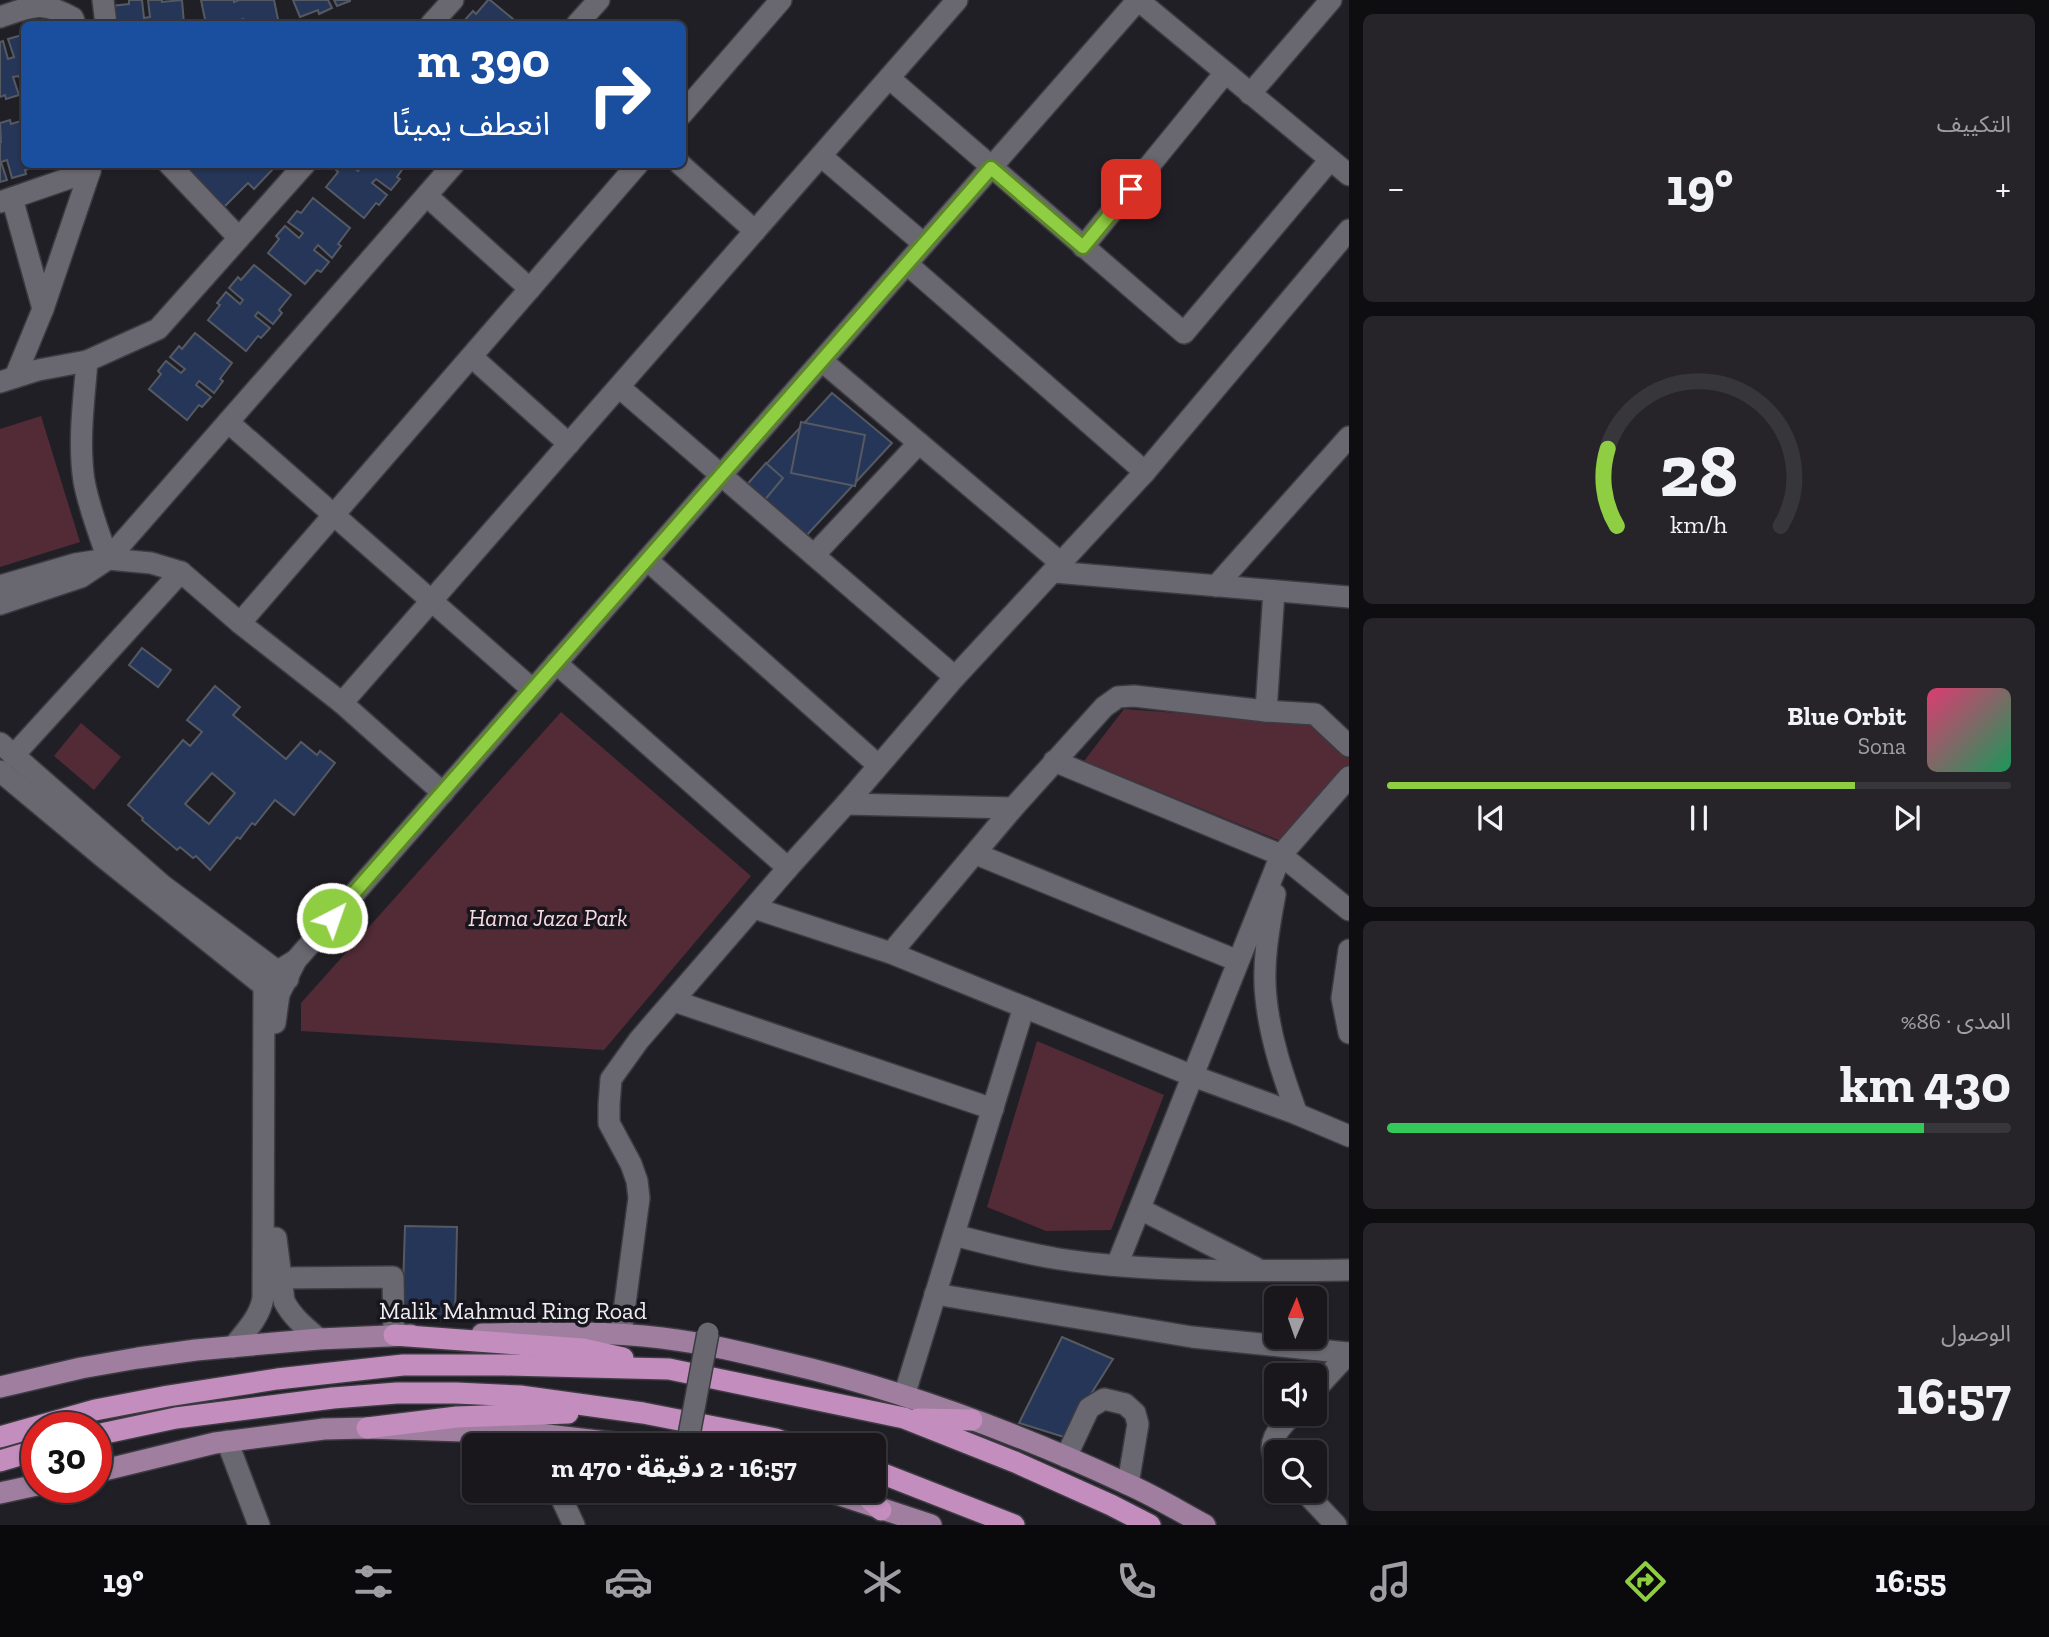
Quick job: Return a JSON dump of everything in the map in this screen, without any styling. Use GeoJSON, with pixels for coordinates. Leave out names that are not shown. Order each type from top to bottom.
{"type":"FeatureCollection","features":[{"type":"Feature","properties":{"kind":"highway"},"geometry":{"type":"LineString","coordinates":[[394,1335],[583,1349],[904,1418],[1016,1462],[1111,1504],[1150,1525]]}},
{"type":"Feature","properties":{"kind":"highway"},"geometry":{"type":"LineString","coordinates":[[0,1437],[95,1410],[229,1385],[403,1365],[669,1369]]}},
{"type":"Feature","properties":{"kind":"highway"},"geometry":{"type":"LineString","coordinates":[[112,1432],[176,1418],[333,1398],[397,1393],[456,1393],[520,1396],[643,1413],[745,1433]]}},
{"type":"Feature","properties":{"kind":"highway"},"geometry":{"type":"LineString","coordinates":[[367,1428],[491,1415],[643,1413]]}},
{"type":"Feature","properties":{"kind":"highway"},"geometry":{"type":"LineString","coordinates":[[904,1418],[972,1420]]}},
{"type":"Feature","properties":{"kind":"highway"},"geometry":{"type":"LineString","coordinates":[[0,1461],[21,1455]]}},
{"type":"Feature","properties":{"kind":"highway"},"geometry":{"type":"LineString","coordinates":[[886,1475],[1014,1525]]}},
{"type":"Feature","properties":{"kind":"highway"},"geometry":{"type":"LineString","coordinates":[[874,1503],[881,1510]]}},
{"type":"Feature","properties":{"kind":"main road","name":"Malik Mahmud Ring Road"},"geometry":{"type":"LineString","coordinates":[[0,1385],[138,1358],[319,1339],[566,1332],[664,1338],[734,1350],[834,1374],[904,1396],[1066,1457],[1128,1484],[1205,1525]]}},
{"type":"Feature","properties":{"kind":"main road"},"geometry":{"type":"LineString","coordinates":[[112,1468],[227,1441],[324,1429],[367,1428],[462,1434]]}},
{"type":"Feature","properties":{"kind":"main road"},"geometry":{"type":"LineString","coordinates":[[0,1493],[21,1488]]}},
{"type":"Feature","properties":{"kind":"main road"},"geometry":{"type":"LineString","coordinates":[[861,1503],[929,1524]]}},
{"type":"Feature","properties":{"kind":"street"},"geometry":{"type":"LineString","coordinates":[[103,0],[106,21]]}},
{"type":"Feature","properties":{"kind":"street"},"geometry":{"type":"LineString","coordinates":[[434,21],[453,0]]}},
{"type":"Feature","properties":{"kind":"street"},"geometry":{"type":"LineString","coordinates":[[586,21],[599,0]]}},
{"type":"Feature","properties":{"kind":"street"},"geometry":{"type":"LineString","coordinates":[[686,106],[781,0]]}},
{"type":"Feature","properties":{"kind":"street"},"geometry":{"type":"LineString","coordinates":[[342,703],[957,0]]}},
{"type":"Feature","properties":{"kind":"street"},"geometry":{"type":"LineString","coordinates":[[319,1339],[288,1310],[284,1301],[276,1236],[275,1013],[281,978],[1138,0],[1349,176]]}},
{"type":"Feature","properties":{"kind":"street"},"geometry":{"type":"LineString","coordinates":[[1250,94],[1331,0]]}},
{"type":"Feature","properties":{"kind":"street"},"geometry":{"type":"LineString","coordinates":[[0,16],[38,4],[56,7],[74,21]]}},
{"type":"Feature","properties":{"kind":"street"},"geometry":{"type":"LineString","coordinates":[[1083,247],[1225,73]]}},
{"type":"Feature","properties":{"kind":"street"},"geometry":{"type":"LineString","coordinates":[[889,78],[1184,333],[1330,160]]}},
{"type":"Feature","properties":{"kind":"street"},"geometry":{"type":"LineString","coordinates":[[821,156],[924,244]]}},
{"type":"Feature","properties":{"kind":"street"},"geometry":{"type":"LineString","coordinates":[[43,309],[6,200],[90,168]]}},
{"type":"Feature","properties":{"kind":"street"},"geometry":{"type":"LineString","coordinates":[[7,380],[43,309],[90,168]]}},
{"type":"Feature","properties":{"kind":"street"},"geometry":{"type":"LineString","coordinates":[[173,168],[239,238]]}},
{"type":"Feature","properties":{"kind":"street"},"geometry":{"type":"LineString","coordinates":[[7,380],[38,370],[87,361],[158,329],[301,168]]}},
{"type":"Feature","properties":{"kind":"street"},"geometry":{"type":"LineString","coordinates":[[0,604],[81,577],[108,559],[451,168]]}},
{"type":"Feature","properties":{"kind":"street"},"geometry":{"type":"LineString","coordinates":[[240,623],[635,168]]}},
{"type":"Feature","properties":{"kind":"street"},"geometry":{"type":"LineString","coordinates":[[684,168],[755,231]]}},
{"type":"Feature","properties":{"kind":"street"},"geometry":{"type":"LineString","coordinates":[[427,196],[530,289]]}},
{"type":"Feature","properties":{"kind":"street"},"geometry":{"type":"LineString","coordinates":[[621,1334],[639,1198],[631,1164],[610,1123],[611,1079],[639,1040],[788,868],[955,677],[1145,472],[1349,230]]}},
{"type":"Feature","properties":{"kind":"street"},"geometry":{"type":"LineString","coordinates":[[907,264],[1145,472]]}},
{"type":"Feature","properties":{"kind":"street"},"geometry":{"type":"LineString","coordinates":[[471,357],[569,444]]}},
{"type":"Feature","properties":{"kind":"street"},"geometry":{"type":"LineString","coordinates":[[87,361],[82,459],[87,494],[108,559]]}},
{"type":"Feature","properties":{"kind":"street"},"geometry":{"type":"LineString","coordinates":[[822,361],[919,443],[1058,568],[1216,586],[1349,597]]}},
{"type":"Feature","properties":{"kind":"street"},"geometry":{"type":"LineString","coordinates":[[619,387],[955,677]]}},
{"type":"Feature","properties":{"kind":"street"},"geometry":{"type":"LineString","coordinates":[[228,422],[533,690]]}},
{"type":"Feature","properties":{"kind":"street"},"geometry":{"type":"LineString","coordinates":[[1216,586],[1349,438]]}},
{"type":"Feature","properties":{"kind":"street"},"geometry":{"type":"LineString","coordinates":[[814,555],[919,443]]}},
{"type":"Feature","properties":{"kind":"street"},"geometry":{"type":"LineString","coordinates":[[0,586],[75,564],[108,559],[151,562],[181,572],[240,623],[342,703],[443,793]]}},
{"type":"Feature","properties":{"kind":"street"},"geometry":{"type":"LineString","coordinates":[[647,560],[878,765]]}},
{"type":"Feature","properties":{"kind":"street"},"geometry":{"type":"LineString","coordinates":[[181,572],[4,757],[281,978]]}},
{"type":"Feature","properties":{"kind":"street"},"geometry":{"type":"LineString","coordinates":[[1266,711],[1275,591]]}},
{"type":"Feature","properties":{"kind":"street"},"geometry":{"type":"LineString","coordinates":[[556,663],[788,868]]}},
{"type":"Feature","properties":{"kind":"street"},"geometry":{"type":"LineString","coordinates":[[891,953],[1054,761],[1104,707],[1118,697],[1134,696],[1315,714],[1349,746]]}},
{"type":"Feature","properties":{"kind":"street"},"geometry":{"type":"LineString","coordinates":[[1054,761],[1281,855],[1349,910]]}},
{"type":"Feature","properties":{"kind":"street"},"geometry":{"type":"LineString","coordinates":[[1117,1265],[1281,855],[1349,777]]}},
{"type":"Feature","properties":{"kind":"street"},"geometry":{"type":"LineString","coordinates":[[846,804],[1013,808]]}},
{"type":"Feature","properties":{"kind":"street"},"geometry":{"type":"LineString","coordinates":[[976,853],[1238,961]]}},
{"type":"Feature","properties":{"kind":"street"},"geometry":{"type":"LineString","coordinates":[[1281,855],[1266,941],[1265,996],[1277,1060],[1297,1114]]}},
{"type":"Feature","properties":{"kind":"street"},"geometry":{"type":"LineString","coordinates":[[754,908],[891,953],[1193,1076],[1349,1136]]}},
{"type":"Feature","properties":{"kind":"street"},"geometry":{"type":"LineString","coordinates":[[1349,950],[1342,998],[1349,1033]]}},
{"type":"Feature","properties":{"kind":"street"},"geometry":{"type":"LineString","coordinates":[[233,1347],[262,1307],[281,978]]}},
{"type":"Feature","properties":{"kind":"street"},"geometry":{"type":"LineString","coordinates":[[674,1001],[993,1109]]}},
{"type":"Feature","properties":{"kind":"street"},"geometry":{"type":"LineString","coordinates":[[904,1396],[1024,1007]]}},
{"type":"Feature","properties":{"kind":"street"},"geometry":{"type":"LineString","coordinates":[[1140,1209],[1262,1271]]}},
{"type":"Feature","properties":{"kind":"street"},"geometry":{"type":"LineString","coordinates":[[954,1235],[1058,1259],[1117,1265],[1262,1271],[1349,1270]]}},
{"type":"Feature","properties":{"kind":"street"},"geometry":{"type":"LineString","coordinates":[[281,1278],[393,1277],[394,1335]]}},
{"type":"Feature","properties":{"kind":"street"},"geometry":{"type":"LineString","coordinates":[[935,1294],[1192,1337],[1349,1353]]}},
{"type":"Feature","properties":{"kind":"street"},"geometry":{"type":"LineString","coordinates":[[689,1433],[708,1333]]}},
{"type":"Feature","properties":{"kind":"street"},"geometry":{"type":"LineString","coordinates":[[1327,1377],[1349,1353]]}},
{"type":"Feature","properties":{"kind":"street"},"geometry":{"type":"LineString","coordinates":[[1066,1457],[1089,1408],[1104,1399],[1125,1404],[1135,1413],[1138,1424],[1128,1484]]}},
{"type":"Feature","properties":{"kind":"street"},"geometry":{"type":"LineString","coordinates":[[227,1441],[260,1525]]}},
{"type":"Feature","properties":{"kind":"street"},"geometry":{"type":"LineString","coordinates":[[564,1503],[574,1525]]}},
{"type":"Feature","properties":{"kind":"street"},"geometry":{"type":"LineString","coordinates":[[1315,1503],[1336,1525]]}},
{"type":"Feature","properties":{"kind":"green space"},"geometry":{"type":"Polygon","coordinates":[[[41,416],[80,542],[0,567],[0,429],[41,416]]]}},
{"type":"Feature","properties":{"kind":"green space"},"geometry":{"type":"Polygon","coordinates":[[[1124,709],[1313,723],[1349,755],[1349,781],[1293,846],[1084,761],[1124,709]]]}},
{"type":"Feature","properties":{"kind":"green space","name":"Hama Jaza Park"},"geometry":{"type":"Polygon","coordinates":[[[561,712],[751,876],[604,1050],[301,1031],[301,1003],[561,712]]]}},
{"type":"Feature","properties":{"kind":"green space"},"geometry":{"type":"Polygon","coordinates":[[[81,723],[121,757],[94,790],[54,756],[81,723]]]}},
{"type":"Feature","properties":{"kind":"green space"},"geometry":{"type":"Polygon","coordinates":[[[1037,1041],[1164,1095],[1111,1230],[1046,1231],[987,1207],[1037,1041]]]}},
{"type":"Feature","properties":{"kind":"building"},"geometry":{"type":"Polygon","coordinates":[[[129,0],[142,0],[144,18],[150,17],[148,0],[182,0],[184,21],[112,21],[111,6],[129,4],[129,0]]]}},
{"type":"Feature","properties":{"kind":"building"},"geometry":{"type":"Polygon","coordinates":[[[201,0],[274,0],[278,21],[243,19],[205,21],[201,0]]]}},
{"type":"Feature","properties":{"kind":"building"},"geometry":{"type":"Polygon","coordinates":[[[293,0],[328,0],[332,8],[319,14],[318,10],[300,17],[293,0]]]}},
{"type":"Feature","properties":{"kind":"building"},"geometry":{"type":"Polygon","coordinates":[[[334,0],[350,0],[350,1],[337,6],[334,0]]]}},
{"type":"Feature","properties":{"kind":"building"},"geometry":{"type":"Polygon","coordinates":[[[490,0],[515,21],[464,21],[473,11],[476,14],[490,0]]]}},
{"type":"Feature","properties":{"kind":"building"},"geometry":{"type":"Polygon","coordinates":[[[21,35],[21,83],[19,76],[13,77],[19,95],[6,99],[5,95],[0,97],[0,42],[3,41],[8,59],[14,57],[8,39],[21,35]]]}},
{"type":"Feature","properties":{"kind":"building"},"geometry":{"type":"Polygon","coordinates":[[[21,121],[21,168],[31,168],[25,170],[26,174],[12,178],[7,160],[1,162],[7,180],[0,182],[1,142],[0,123],[21,121]]]}},
{"type":"Feature","properties":{"kind":"building"},"geometry":{"type":"Polygon","coordinates":[[[184,168],[274,168],[254,189],[248,183],[224,207],[184,168]]]}},
{"type":"Feature","properties":{"kind":"building"},"geometry":{"type":"Polygon","coordinates":[[[355,168],[358,171],[360,168],[403,168],[397,177],[400,179],[391,190],[376,179],[372,183],[387,195],[379,205],[376,203],[364,218],[326,187],[338,172],[335,169],[355,168]]]}},
{"type":"Feature","properties":{"kind":"building"},"geometry":{"type":"Polygon","coordinates":[[[313,198],[350,228],[332,258],[318,245],[314,250],[329,262],[321,272],[317,270],[305,284],[268,253],[279,239],[276,236],[285,226],[299,238],[303,233],[288,222],[297,211],[301,213],[313,198]]]}},
{"type":"Feature","properties":{"kind":"building"},"geometry":{"type":"Polygon","coordinates":[[[254,265],[291,295],[279,310],[282,313],[273,324],[258,312],[255,316],[270,328],[261,338],[258,336],[246,351],[208,320],[226,292],[240,304],[243,300],[229,288],[238,277],[241,280],[254,265]]]}},
{"type":"Feature","properties":{"kind":"building"},"geometry":{"type":"Polygon","coordinates":[[[195,333],[232,363],[214,393],[199,381],[196,385],[211,397],[202,407],[199,405],[187,420],[149,389],[161,374],[158,371],[166,361],[181,373],[185,369],[170,357],[179,346],[182,349],[195,333]]]}},
{"type":"Feature","properties":{"kind":"building"},"geometry":{"type":"Polygon","coordinates":[[[832,393],[892,443],[806,536],[745,487],[832,393]]]}},
{"type":"Feature","properties":{"kind":"building"},"geometry":{"type":"Polygon","coordinates":[[[801,422],[865,435],[855,486],[791,473],[801,422]]]}},
{"type":"Feature","properties":{"kind":"building"},"geometry":{"type":"Polygon","coordinates":[[[766,463],[783,478],[763,502],[745,487],[766,463]]]}},
{"type":"Feature","properties":{"kind":"building"},"geometry":{"type":"Polygon","coordinates":[[[142,648],[171,670],[158,687],[129,665],[142,648]]]}},
{"type":"Feature","properties":{"kind":"building"},"geometry":{"type":"Polygon","coordinates":[[[215,686],[240,707],[233,715],[286,759],[301,742],[317,755],[320,751],[335,763],[294,815],[275,800],[255,825],[252,823],[240,839],[237,837],[210,870],[196,856],[193,858],[180,847],[177,850],[128,805],[183,740],[190,746],[202,732],[187,720],[215,686]],[[212,773],[185,804],[209,824],[235,793],[212,773]]]}},
{"type":"Feature","properties":{"kind":"building"},"geometry":{"type":"Polygon","coordinates":[[[405,1226],[457,1227],[455,1320],[402,1319],[405,1226]]]}},
{"type":"Feature","properties":{"kind":"building"},"geometry":{"type":"Polygon","coordinates":[[[1062,1337],[1113,1359],[1064,1437],[1019,1423],[1062,1337]]]}},
{"type":"Feature","properties":{"kind":"route"},"geometry":{"type":"LineString","coordinates":[[332,918],[991,168],[1083,247],[1131,189]]}}]}
